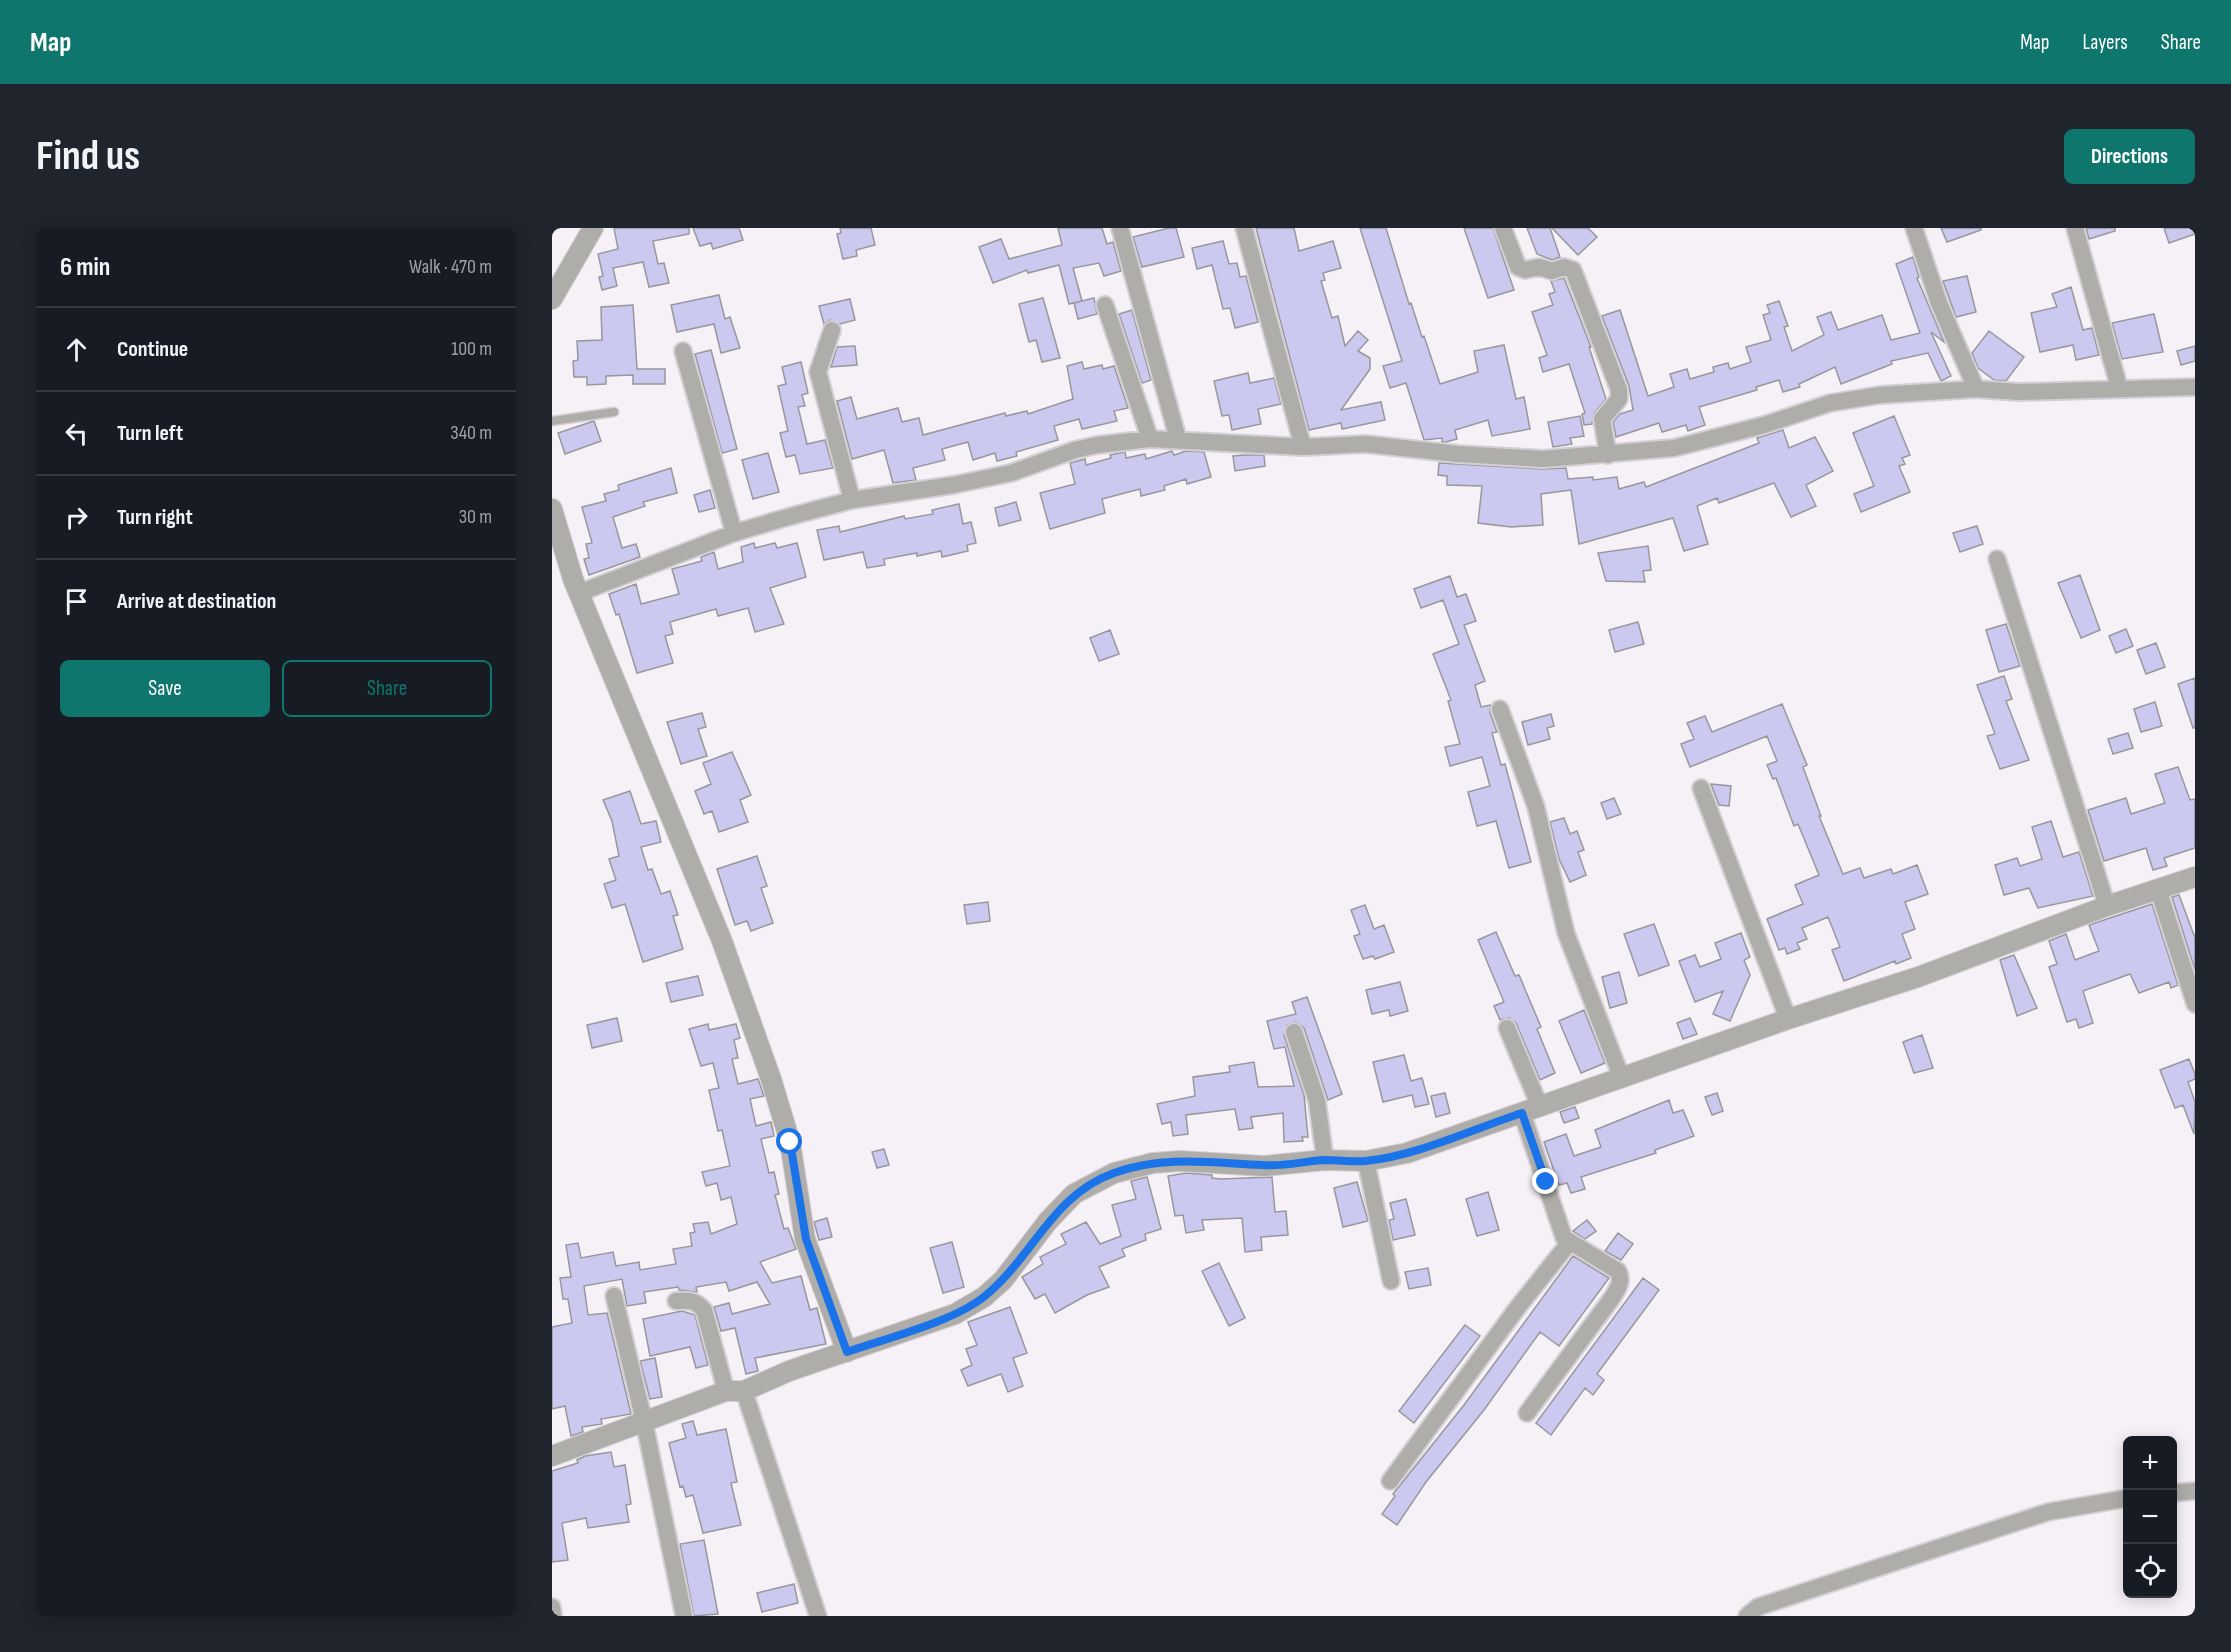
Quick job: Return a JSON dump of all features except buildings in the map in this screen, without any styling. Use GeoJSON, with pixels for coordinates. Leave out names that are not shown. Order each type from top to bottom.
{"type":"FeatureCollection","features":[{"type":"Feature","properties":{"kind":"street"},"geometry":{"type":"LineString","coordinates":[[552,294],[593,228]]}},
{"type":"Feature","properties":{"kind":"street"},"geometry":{"type":"LineString","coordinates":[[1120,228],[1178,439]]}},
{"type":"Feature","properties":{"kind":"street"},"geometry":{"type":"LineString","coordinates":[[1244,228],[1303,447]]}},
{"type":"Feature","properties":{"kind":"street"},"geometry":{"type":"LineString","coordinates":[[1503,228],[1518,267],[1525,270],[1539,267],[1545,270],[1564,267],[1573,270],[1619,390],[1619,399],[1602,419],[1608,455]]}},
{"type":"Feature","properties":{"kind":"street"},"geometry":{"type":"LineString","coordinates":[[1914,228],[1939,303],[1976,389]]}},
{"type":"Feature","properties":{"kind":"street"},"geometry":{"type":"LineString","coordinates":[[2075,228],[2119,387]]}},
{"type":"Feature","properties":{"kind":"street"},"geometry":{"type":"LineString","coordinates":[[1105,305],[1150,439]]}},
{"type":"Feature","properties":{"kind":"street"},"geometry":{"type":"LineString","coordinates":[[832,330],[818,372],[852,500]]}},
{"type":"Feature","properties":{"kind":"street"},"geometry":{"type":"LineString","coordinates":[[683,351],[734,533]]}},
{"type":"Feature","properties":{"kind":"street"},"geometry":{"type":"LineString","coordinates":[[579,593],[734,533],[852,500],[980,481],[1040,464],[1075,450],[1150,439],[1303,447],[1366,444],[1458,454],[1543,459],[1674,448],[1853,398],[1976,389],[2019,392],[2119,387],[2195,387]]}},
{"type":"Feature","properties":{"kind":"street"},"geometry":{"type":"LineString","coordinates":[[552,509],[559,539],[579,593],[722,941],[771,1079],[790,1142],[806,1239],[847,1352]]}},
{"type":"Feature","properties":{"kind":"street"},"geometry":{"type":"LineString","coordinates":[[1997,558],[2107,906]]}},
{"type":"Feature","properties":{"kind":"street"},"geometry":{"type":"LineString","coordinates":[[1500,709],[1536,807],[1566,933],[1622,1079]]}},
{"type":"Feature","properties":{"kind":"street"},"geometry":{"type":"LineString","coordinates":[[1701,789],[1788,1019]]}},
{"type":"Feature","properties":{"kind":"street"},"geometry":{"type":"LineString","coordinates":[[552,1456],[644,1421],[955,1314],[984,1297],[1003,1280],[1061,1206],[1093,1182],[1114,1173],[1153,1163],[1180,1161],[1264,1166],[1325,1160],[1366,1161],[1407,1153],[1788,1019],[1918,977],[2107,906],[2195,877]]}},
{"type":"Feature","properties":{"kind":"street"},"geometry":{"type":"LineString","coordinates":[[2158,889],[2195,1004]]}},
{"type":"Feature","properties":{"kind":"street"},"geometry":{"type":"LineString","coordinates":[[1507,1028],[1531,1110],[1560,1228],[1569,1243],[1618,1270],[1620,1285],[1527,1413]]}},
{"type":"Feature","properties":{"kind":"street"},"geometry":{"type":"LineString","coordinates":[[1294,1032],[1317,1101],[1325,1160]]}},
{"type":"Feature","properties":{"kind":"street"},"geometry":{"type":"LineString","coordinates":[[1366,1161],[1391,1281]]}},
{"type":"Feature","properties":{"kind":"street"},"geometry":{"type":"LineString","coordinates":[[1390,1481],[1518,1307],[1569,1243]]}},
{"type":"Feature","properties":{"kind":"street"},"geometry":{"type":"LineString","coordinates":[[614,1296],[644,1421],[684,1616]]}},
{"type":"Feature","properties":{"kind":"street"},"geometry":{"type":"LineString","coordinates":[[676,1301],[689,1300],[698,1303],[704,1310],[818,1616]]}},
{"type":"Feature","properties":{"kind":"street"},"geometry":{"type":"LineString","coordinates":[[2177,1493],[2195,1491]]}},
{"type":"Feature","properties":{"kind":"street"},"geometry":{"type":"LineString","coordinates":[[1747,1616],[1758,1607],[2048,1512],[2123,1499]]}},
{"type":"Feature","properties":{"kind":"lane"},"geometry":{"type":"LineString","coordinates":[[552,420],[614,412]]}},
{"type":"Feature","properties":{"kind":"route"},"geometry":{"type":"LineString","coordinates":[[790,1142],[806,1239],[847,1352],[955,1314],[984,1297],[1003,1280],[1048,1221],[1074,1194],[1093,1182],[1130,1168],[1153,1163],[1203,1160],[1264,1166],[1325,1160],[1366,1161],[1407,1153],[1522,1113],[1546,1182]]}}]}
